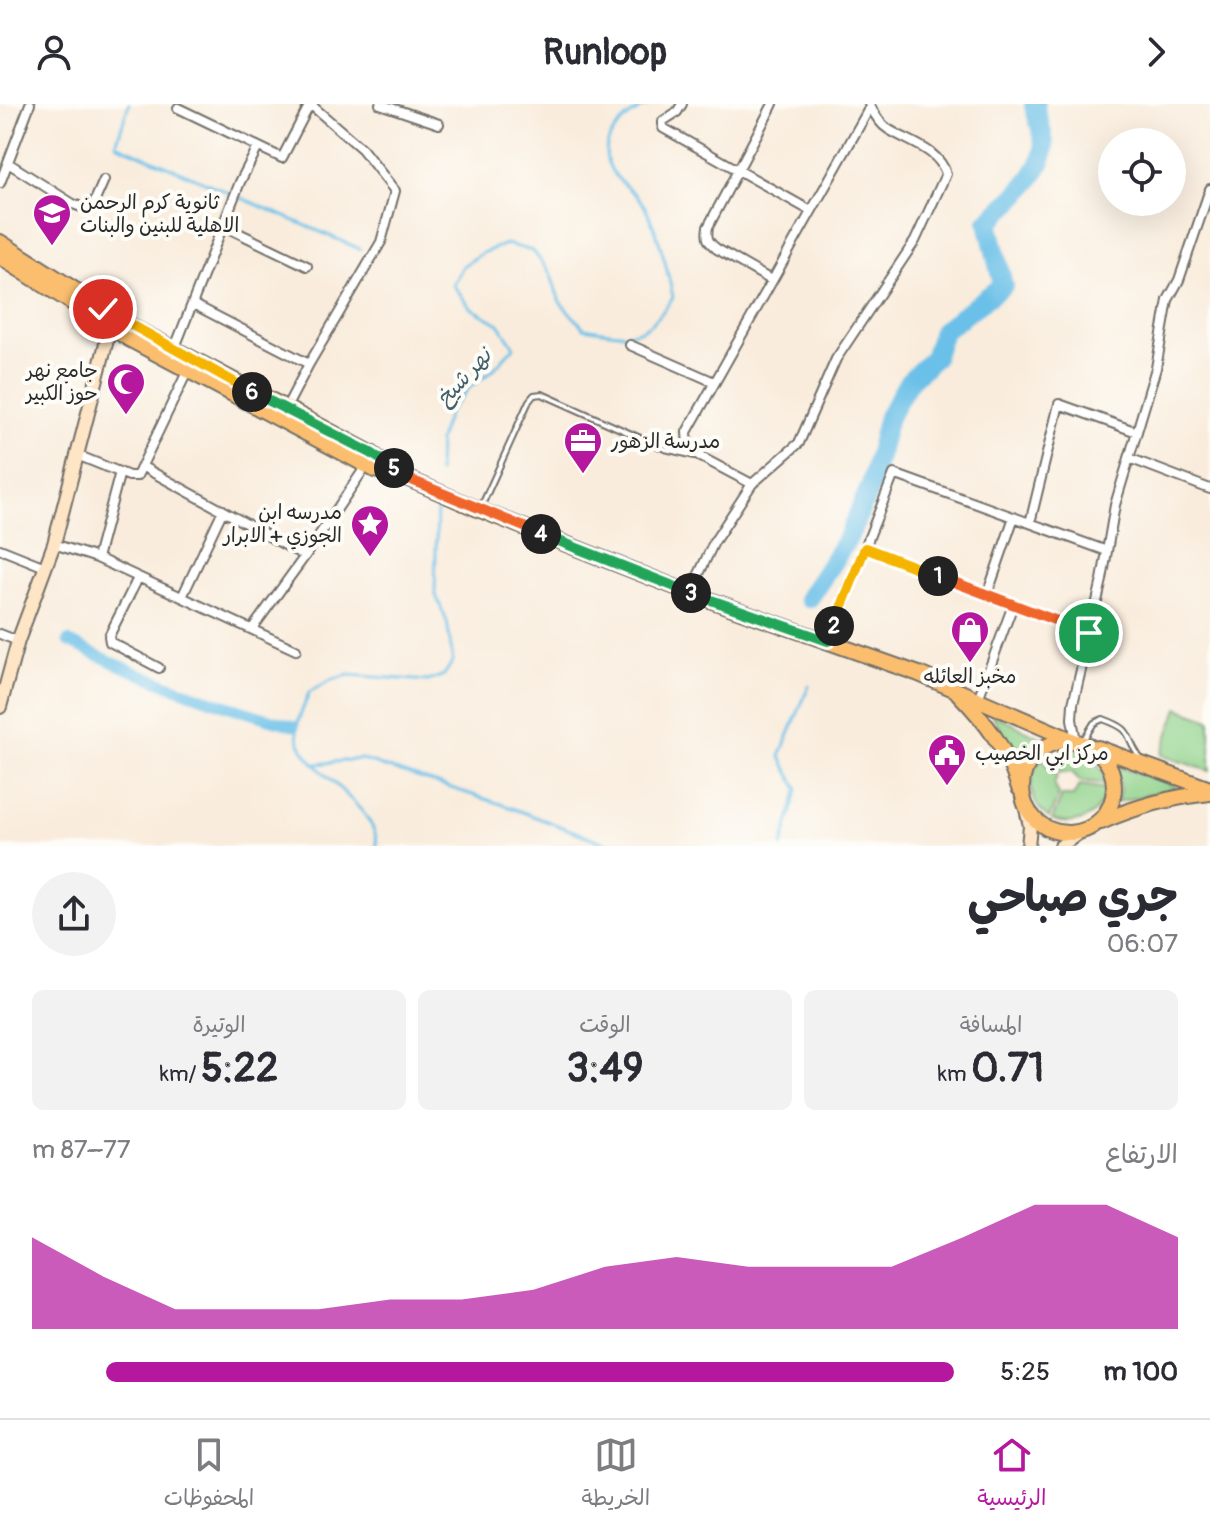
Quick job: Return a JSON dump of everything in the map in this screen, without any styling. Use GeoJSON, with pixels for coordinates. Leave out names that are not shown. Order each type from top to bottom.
{"type":"FeatureCollection","features":[{"type":"Feature","properties":{"kind":"main road"},"geometry":{"type":"LineString","coordinates":[[0,242],[173,350],[380,458],[404,477]]}},
{"type":"Feature","properties":{"kind":"main road"},"geometry":{"type":"LineString","coordinates":[[0,257],[110,328],[187,372],[366,466],[404,477],[690,593],[952,687],[1079,742],[1210,791]]}},
{"type":"Feature","properties":{"kind":"main road"},"geometry":{"type":"LineString","coordinates":[[952,687],[984,720],[998,740],[1013,768],[1024,802],[1044,827],[1069,833],[1130,809],[1210,791]]}},
{"type":"Feature","properties":{"kind":"main road"},"geometry":{"type":"LineString","coordinates":[[1024,802],[1024,770],[1038,751],[1059,741],[1079,742],[1097,751],[1107,762],[1114,789],[1104,816],[1087,828]]}},
{"type":"Feature","properties":{"kind":"street"},"geometry":{"type":"LineString","coordinates":[[0,183],[30,104]]}},
{"type":"Feature","properties":{"kind":"street"},"geometry":{"type":"LineString","coordinates":[[178,108],[282,158],[310,104],[362,149],[395,191],[381,242],[285,409]]}},
{"type":"Feature","properties":{"kind":"street"},"geometry":{"type":"LineString","coordinates":[[380,104],[439,124]]}},
{"type":"Feature","properties":{"kind":"street"},"geometry":{"type":"LineString","coordinates":[[682,104],[677,112],[663,121],[663,128],[811,211]]}},
{"type":"Feature","properties":{"kind":"street"},"geometry":{"type":"LineString","coordinates":[[771,280],[717,249],[710,244],[707,236],[708,227],[773,104]]}},
{"type":"Feature","properties":{"kind":"street"},"geometry":{"type":"LineString","coordinates":[[690,593],[714,542],[752,484],[799,443],[836,359],[915,241],[946,174],[944,166],[926,149],[885,127],[869,106],[687,432],[688,447],[752,484]]}},
{"type":"Feature","properties":{"kind":"street"},"geometry":{"type":"LineString","coordinates":[[173,350],[240,182],[258,147]]}},
{"type":"Feature","properties":{"kind":"street"},"geometry":{"type":"LineString","coordinates":[[8,163],[73,204],[87,209],[93,205],[104,180]]}},
{"type":"Feature","properties":{"kind":"street"},"geometry":{"type":"LineString","coordinates":[[1079,742],[1072,719],[1073,704],[1115,505],[1156,368],[1168,300],[1179,280],[1210,189]]}},
{"type":"Feature","properties":{"kind":"street"},"geometry":{"type":"LineString","coordinates":[[224,226],[307,266]]}},
{"type":"Feature","properties":{"kind":"street"},"geometry":{"type":"LineString","coordinates":[[193,304],[309,364]]}},
{"type":"Feature","properties":{"kind":"street"},"geometry":{"type":"LineString","coordinates":[[0,707],[18,641],[54,544],[110,328]]}},
{"type":"Feature","properties":{"kind":"street"},"geometry":{"type":"LineString","coordinates":[[630,345],[714,382]]}},
{"type":"Feature","properties":{"kind":"street"},"geometry":{"type":"LineString","coordinates":[[77,455],[137,476],[187,372]]}},
{"type":"Feature","properties":{"kind":"street"},"geometry":{"type":"LineString","coordinates":[[1030,523],[1059,404],[1137,432]]}},
{"type":"Feature","properties":{"kind":"street"},"geometry":{"type":"LineString","coordinates":[[1129,458],[1210,489]]}},
{"type":"Feature","properties":{"kind":"street"},"geometry":{"type":"LineString","coordinates":[[252,629],[366,466]]}},
{"type":"Feature","properties":{"kind":"street"},"geometry":{"type":"LineString","coordinates":[[143,467],[305,556]]}},
{"type":"Feature","properties":{"kind":"street"},"geometry":{"type":"LineString","coordinates":[[97,558],[120,472]]}},
{"type":"Feature","properties":{"kind":"street"},"geometry":{"type":"LineString","coordinates":[[828,641],[894,474],[1107,551]]}},
{"type":"Feature","properties":{"kind":"street"},"geometry":{"type":"LineString","coordinates":[[182,597],[223,510]]}},
{"type":"Feature","properties":{"kind":"street"},"geometry":{"type":"LineString","coordinates":[[987,595],[1014,517]]}},
{"type":"Feature","properties":{"kind":"street"},"geometry":{"type":"LineString","coordinates":[[54,544],[97,558],[296,650]]}},
{"type":"Feature","properties":{"kind":"street"},"geometry":{"type":"LineString","coordinates":[[865,548],[1089,633]]}},
{"type":"Feature","properties":{"kind":"street"},"geometry":{"type":"LineString","coordinates":[[0,549],[45,567]]}},
{"type":"Feature","properties":{"kind":"street"},"geometry":{"type":"LineString","coordinates":[[138,578],[109,636],[110,642],[159,668]]}},
{"type":"Feature","properties":{"kind":"street"},"geometry":{"type":"LineString","coordinates":[[978,699],[1013,605]]}},
{"type":"Feature","properties":{"kind":"street"},"geometry":{"type":"LineString","coordinates":[[0,634],[18,641]]}},
{"type":"Feature","properties":{"kind":"street"},"geometry":{"type":"LineString","coordinates":[[1024,802],[1030,826],[1028,846]]}},
{"type":"Feature","properties":{"kind":"street"},"geometry":{"type":"LineString","coordinates":[[1061,846],[1087,828]]}},
{"type":"Feature","properties":{"kind":"lane"},"geometry":{"type":"LineString","coordinates":[[480,510],[534,395],[542,394],[665,449],[701,457]]}},
{"type":"Feature","properties":{"kind":"lane"},"geometry":{"type":"LineString","coordinates":[[1079,742],[1094,723],[1103,719],[1122,726],[1129,733],[1136,752],[1147,767]]}},
{"type":"Feature","properties":{"kind":"green space"},"geometry":{"type":"Polygon","coordinates":[[[1178,708],[1210,720],[1210,771],[1161,755],[1178,708]]]}},
{"type":"Feature","properties":{"kind":"green space"},"geometry":{"type":"Polygon","coordinates":[[[991,713],[1043,739],[1029,747],[1019,761],[991,713]]]}},
{"type":"Feature","properties":{"kind":"green space"},"geometry":{"type":"Polygon","coordinates":[[[1064,749],[1080,751],[1092,758],[1101,769],[1106,784],[1080,781],[1072,772],[1060,773],[1045,756],[1064,749]]]}},
{"type":"Feature","properties":{"kind":"green space"},"geometry":{"type":"Polygon","coordinates":[[[1042,759],[1057,776],[1054,784],[1059,795],[1049,818],[1037,805],[1032,790],[1033,774],[1042,759]]]}},
{"type":"Feature","properties":{"kind":"green space"},"geometry":{"type":"Polygon","coordinates":[[[1116,766],[1177,788],[1117,802],[1120,790],[1116,766]]]}},
{"type":"Feature","properties":{"kind":"green space"},"geometry":{"type":"Polygon","coordinates":[[[1080,785],[1106,789],[1099,806],[1079,821],[1052,820],[1062,796],[1073,796],[1080,785]]]}},
{"type":"Feature","properties":{"kind":"waterway"},"geometry":{"type":"LineString","coordinates":[[129,104],[116,144],[360,249]]}},
{"type":"Feature","properties":{"kind":"waterway","name":"نهر شيخ"},"geometry":{"type":"LineString","coordinates":[[438,473],[439,440],[449,411],[514,347],[499,324],[471,308],[453,285],[463,266],[482,253],[506,244],[533,251],[550,273],[560,302],[584,328],[600,331],[626,333],[645,328],[654,322],[673,297],[662,251],[645,207],[615,175],[608,164],[606,152],[608,142],[621,123],[651,104]]}},
{"type":"Feature","properties":{"kind":"waterway"},"geometry":{"type":"LineString","coordinates":[[809,598],[848,538],[871,485],[888,417],[909,381],[934,358],[943,331],[1003,285],[988,222],[1022,189],[1042,158],[1044,143],[1036,104]]}},
{"type":"Feature","properties":{"kind":"waterway","name":"نهر شيخ"},"geometry":{"type":"LineString","coordinates":[[377,846],[374,830],[364,814],[308,757],[297,728],[309,692],[331,680],[349,675],[428,681],[444,675],[453,661],[447,622],[435,593],[437,505]]}},
{"type":"Feature","properties":{"kind":"waterway"},"geometry":{"type":"LineString","coordinates":[[68,641],[122,667],[179,689],[294,726]]}},
{"type":"Feature","properties":{"kind":"waterway"},"geometry":{"type":"LineString","coordinates":[[782,846],[798,789],[780,756],[809,686]]}},
{"type":"Feature","properties":{"kind":"waterway"},"geometry":{"type":"LineString","coordinates":[[317,764],[360,759],[501,804],[613,846]]}},
{"type":"Feature","properties":{"kind":"place","name":"ثانوية كرم الرحمن الاهلية للبنين والبنات"},"geometry":{"type":"Point","coordinates":[52,247]}},
{"type":"Feature","properties":{"kind":"place","name":"جامع نهر حوز الكبير"},"geometry":{"type":"Point","coordinates":[126,416]}},
{"type":"Feature","properties":{"kind":"place","name":"مدرسة الزهور"},"geometry":{"type":"Point","coordinates":[583,475]}},
{"type":"Feature","properties":{"kind":"place","name":"مدرسه ابن الجوزي + الابرار"},"geometry":{"type":"Point","coordinates":[370,558]}},
{"type":"Feature","properties":{"kind":"place","name":"مخبز العائله"},"geometry":{"type":"Point","coordinates":[970,664]}},
{"type":"Feature","properties":{"kind":"place","name":"مركز ابي الخصيب"},"geometry":{"type":"Point","coordinates":[947,787]}},
{"type":"Feature","properties":{"kind":"route"},"geometry":{"type":"LineString","coordinates":[[103,309],[173,350],[371,453],[404,477],[654,579],[828,641],[865,548],[1089,633]]}}]}
